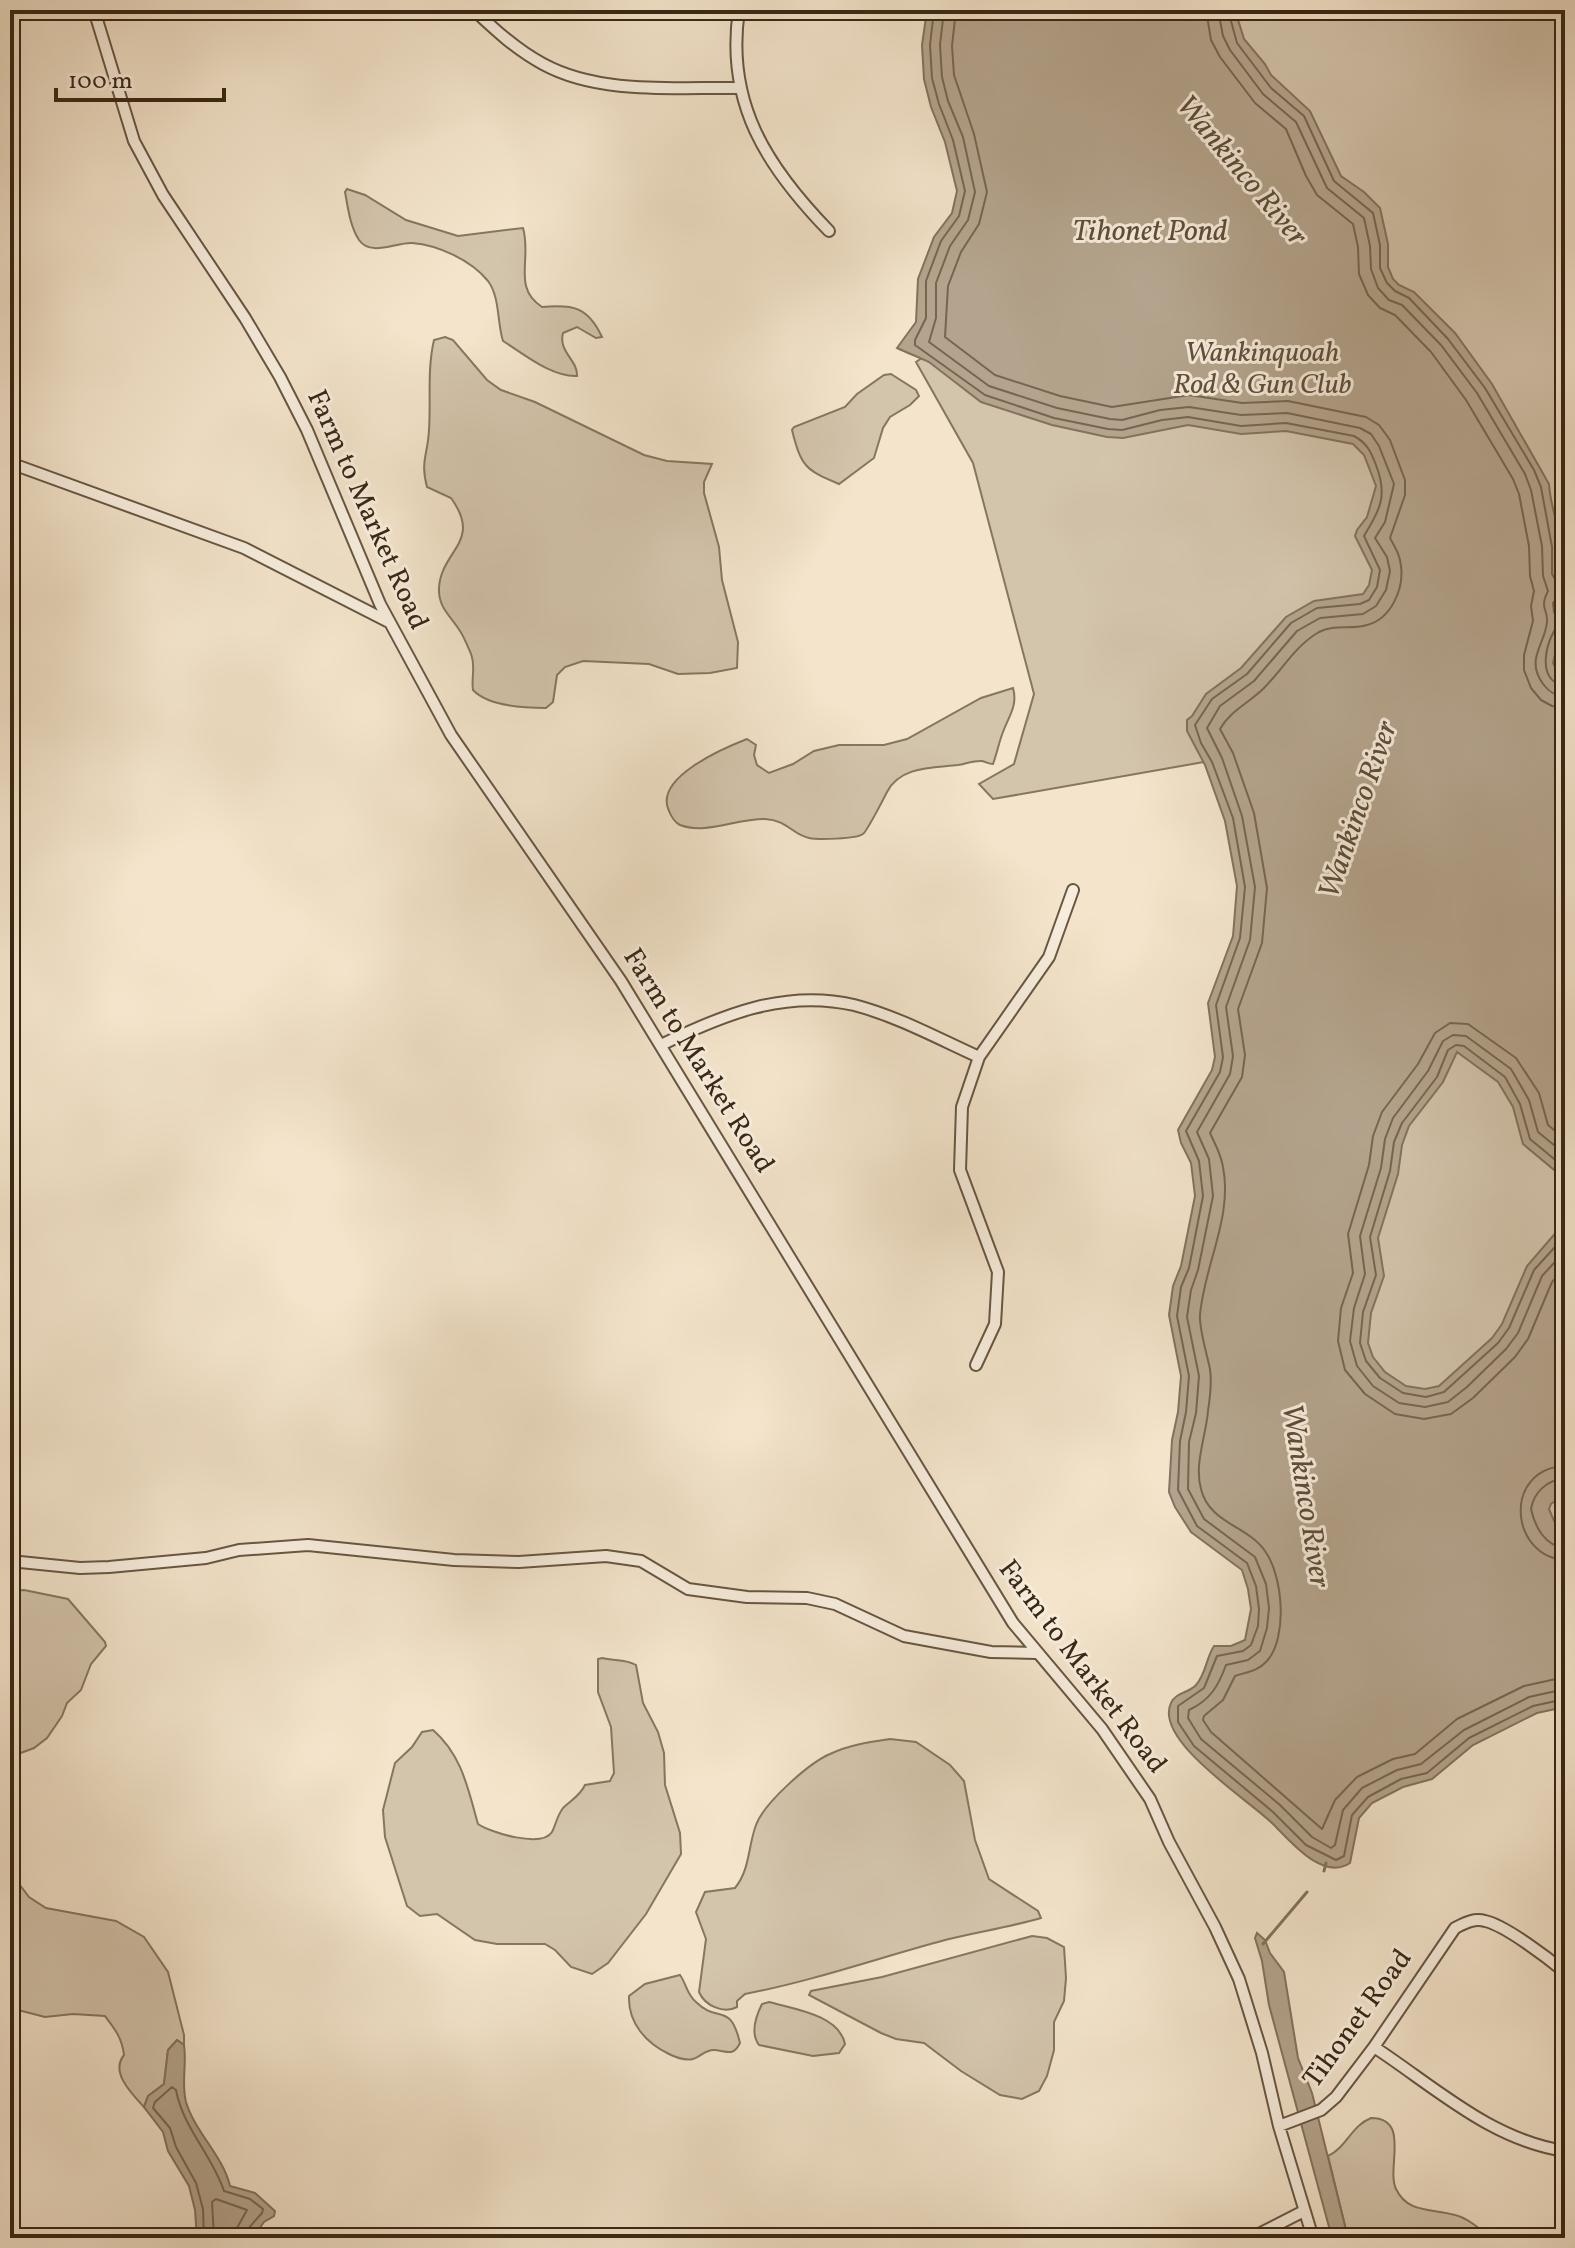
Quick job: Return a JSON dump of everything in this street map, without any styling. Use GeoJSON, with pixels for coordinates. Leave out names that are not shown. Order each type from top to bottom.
{"type":"FeatureCollection","features":[{"type":"Feature","properties":{"kind":"street","name":"Farm to Market Road"},"geometry":{"type":"LineString","coordinates":[[94,10],[134,141],[163,195],[245,318],[280,377],[307,430],[389,622],[451,735],[566,897],[661,1045],[1013,1623],[1102,1729],[1150,1799],[1239,1979],[1262,2053],[1279,2126]]}},
{"type":"Feature","properties":{"kind":"street"},"geometry":{"type":"LineString","coordinates":[[474,10],[500,35],[543,64],[576,78],[618,85],[739,88]]}},
{"type":"Feature","properties":{"kind":"street"},"geometry":{"type":"LineString","coordinates":[[739,10],[739,88],[758,141],[806,207],[829,231]]}},
{"type":"Feature","properties":{"kind":"street"},"geometry":{"type":"LineString","coordinates":[[10,463],[244,548],[389,622]]}},
{"type":"Feature","properties":{"kind":"street"},"geometry":{"type":"LineString","coordinates":[[976,1365],[995,1324],[998,1272],[960,1170],[962,1107],[979,1057],[1049,957],[1073,890]]}},
{"type":"Feature","properties":{"kind":"street"},"geometry":{"type":"LineString","coordinates":[[661,1045],[705,1023],[752,1006],[801,999],[854,1005],[979,1057]]}},
{"type":"Feature","properties":{"kind":"street"},"geometry":{"type":"LineString","coordinates":[[10,1561],[80,1568],[109,1567],[206,1558],[239,1550],[308,1545],[454,1560],[519,1562],[606,1556],[641,1561],[688,1589],[747,1597],[807,1598],[835,1604],[904,1636],[991,1652],[1036,1653]]}},
{"type":"Feature","properties":{"kind":"street","name":"Tihonet Road"},"geometry":{"type":"LineString","coordinates":[[1279,2126],[1321,2110],[1336,2097],[1455,1928],[1467,1922],[1488,1921],[1565,1972]]}},
{"type":"Feature","properties":{"kind":"street"},"geometry":{"type":"LineString","coordinates":[[1374,2047],[1487,2124],[1535,2146],[1565,2151]]}},
{"type":"Feature","properties":{"kind":"street"},"geometry":{"type":"LineString","coordinates":[[1279,2126],[1313,2238]]}},
{"type":"Feature","properties":{"kind":"street"},"geometry":{"type":"LineString","coordinates":[[1251,2238],[1304,2211]]}},
{"type":"Feature","properties":{"kind":"green space","name":"Tihonet Pond"},"geometry":{"type":"Polygon","coordinates":[[[1057,10],[1565,10],[1565,1691],[1190,1418],[1248,870],[1221,759],[993,799],[979,784],[1014,764],[1034,694],[973,463],[916,362],[960,332],[1057,10]]]}},
{"type":"Feature","properties":{"kind":"green space"},"geometry":{"type":"Polygon","coordinates":[[[347,189],[365,195],[406,220],[458,236],[523,228],[525,282],[533,299],[542,307],[562,306],[578,310],[591,319],[602,337],[596,338],[577,327],[563,333],[563,345],[575,365],[577,376],[548,369],[503,341],[492,287],[481,273],[463,260],[422,244],[406,243],[377,248],[364,245],[351,223],[347,189]]]}},
{"type":"Feature","properties":{"kind":"green space"},"geometry":{"type":"Polygon","coordinates":[[[445,337],[453,340],[487,380],[501,390],[535,402],[644,455],[667,461],[712,464],[704,482],[704,493],[719,547],[722,580],[738,642],[737,668],[678,674],[649,664],[583,661],[565,667],[557,675],[553,702],[546,708],[497,703],[473,690],[471,654],[439,595],[441,575],[462,536],[463,525],[451,498],[427,487],[424,470],[432,351],[434,340],[445,337]]]}},
{"type":"Feature","properties":{"kind":"green space"},"geometry":{"type":"Polygon","coordinates":[[[891,374],[916,390],[919,396],[890,417],[883,428],[874,458],[839,484],[806,465],[798,452],[792,430],[794,427],[845,407],[857,394],[884,375],[891,374]]]}},
{"type":"Feature","properties":{"kind":"green space"},"geometry":{"type":"Polygon","coordinates":[[[1013,688],[1014,705],[993,764],[976,761],[918,770],[900,777],[887,792],[865,832],[859,836],[809,838],[779,822],[765,819],[690,828],[678,824],[669,811],[667,799],[671,787],[681,776],[708,757],[747,739],[756,745],[754,755],[757,765],[769,773],[793,764],[814,751],[839,745],[884,745],[907,739],[981,698],[1013,688]]]}},
{"type":"Feature","properties":{"kind":"green space"},"geometry":{"type":"Polygon","coordinates":[[[24,1590],[68,1599],[106,1646],[91,1664],[81,1690],[67,1703],[47,1738],[34,1748],[10,1757],[10,1591],[24,1590]]]}},
{"type":"Feature","properties":{"kind":"green space"},"geometry":{"type":"Polygon","coordinates":[[[598,1659],[636,1665],[643,1703],[658,1732],[664,1753],[665,1785],[680,1833],[681,1854],[646,1914],[608,1963],[592,1974],[571,1967],[545,1944],[497,1944],[475,1940],[437,1914],[420,1916],[407,1906],[385,1837],[383,1810],[395,1763],[422,1732],[433,1730],[457,1762],[478,1824],[516,1837],[546,1837],[552,1832],[563,1808],[585,1785],[610,1781],[614,1773],[611,1727],[598,1692],[598,1659]]]}},
{"type":"Feature","properties":{"kind":"green space"},"geometry":{"type":"Polygon","coordinates":[[[890,1739],[916,1742],[950,1765],[964,1781],[975,1840],[989,1879],[1038,1911],[1041,1918],[945,1940],[745,1994],[737,2001],[737,2007],[732,2009],[710,2005],[699,1992],[706,1939],[696,1912],[705,1892],[735,1888],[743,1874],[753,1833],[761,1816],[777,1795],[799,1775],[837,1751],[890,1739]]]}},
{"type":"Feature","properties":{"kind":"green space"},"geometry":{"type":"Polygon","coordinates":[[[10,1872],[29,1897],[46,1908],[116,1921],[144,1937],[168,1972],[184,2045],[177,2040],[168,2050],[164,2084],[148,2096],[144,2107],[128,2089],[121,2075],[122,2044],[105,2016],[73,2014],[45,2017],[10,2008],[10,1872]]]}},
{"type":"Feature","properties":{"kind":"green space"},"geometry":{"type":"Polygon","coordinates":[[[1032,1936],[1047,1938],[1064,1947],[1066,1978],[1064,2001],[1054,2022],[1054,2050],[1047,2076],[1039,2091],[1022,2099],[1000,2095],[924,2043],[896,2039],[881,2033],[809,1995],[811,1991],[882,1977],[1032,1936]]]}},
{"type":"Feature","properties":{"kind":"green space"},"geometry":{"type":"Polygon","coordinates":[[[680,1975],[696,2002],[732,2022],[740,2043],[735,2050],[712,2050],[693,2059],[683,2059],[661,2049],[640,2031],[629,2006],[629,1996],[645,1984],[680,1975]]]}},
{"type":"Feature","properties":{"kind":"green space"},"geometry":{"type":"Polygon","coordinates":[[[769,2002],[825,2020],[841,2034],[845,2044],[839,2053],[813,2056],[759,2045],[754,2030],[756,2019],[762,2004],[769,2002]]]}},
{"type":"Feature","properties":{"kind":"green space"},"geometry":{"type":"Polygon","coordinates":[[[1371,2118],[1383,2120],[1394,2135],[1394,2180],[1396,2189],[1407,2203],[1460,2217],[1491,2238],[1348,2238],[1328,2156],[1371,2118]]]}},
{"type":"Feature","properties":{"kind":"water","name":"Tihonet Pond"},"geometry":{"type":"Polygon","coordinates":[[[927,10],[1235,10],[1244,39],[1271,75],[1310,111],[1341,176],[1380,208],[1388,244],[1388,267],[1393,279],[1414,292],[1455,333],[1492,384],[1549,484],[1559,537],[1561,575],[1561,619],[1553,663],[1565,684],[1565,1179],[1523,1144],[1513,1107],[1498,1082],[1457,1052],[1443,1082],[1409,1126],[1402,1145],[1398,1174],[1378,1238],[1384,1276],[1371,1313],[1368,1343],[1373,1357],[1385,1372],[1406,1386],[1425,1389],[1439,1386],[1492,1338],[1502,1324],[1527,1266],[1565,1222],[1565,1494],[1549,1509],[1554,1521],[1565,1533],[1565,1707],[1537,1713],[1473,1745],[1432,1779],[1403,1787],[1372,1803],[1359,1818],[1350,1863],[1340,1867],[1319,1863],[1298,1849],[1190,1752],[1176,1735],[1169,1718],[1173,1699],[1199,1681],[1214,1646],[1231,1646],[1245,1640],[1251,1609],[1242,1570],[1191,1532],[1169,1492],[1181,1376],[1169,1315],[1195,1196],[1191,1163],[1178,1130],[1212,1070],[1215,1057],[1208,1003],[1233,936],[1237,886],[1225,821],[1205,765],[1187,731],[1187,720],[1206,694],[1241,668],[1286,617],[1314,601],[1363,594],[1369,585],[1372,570],[1355,536],[1367,517],[1376,486],[1364,455],[1353,444],[1286,431],[1241,434],[1188,425],[1123,438],[1107,437],[1052,425],[981,402],[929,362],[897,348],[916,322],[918,279],[934,237],[952,213],[957,191],[924,79],[922,45],[927,10]]]}},
{"type":"Feature","properties":{"kind":"water"},"geometry":{"type":"Polygon","coordinates":[[[1257,1933],[1265,1940],[1284,1972],[1298,2058],[1312,2093],[1348,2238],[1332,2238],[1269,2005],[1255,1938],[1257,1933]]]}},
{"type":"Feature","properties":{"kind":"water"},"geometry":{"type":"Polygon","coordinates":[[[177,2040],[184,2045],[186,2102],[230,2186],[255,2193],[275,2211],[253,2238],[197,2238],[189,2186],[168,2151],[163,2132],[144,2107],[148,2096],[164,2084],[168,2050],[177,2040]]]}},
{"type":"Feature","properties":{"kind":"waterway","name":"Wankinco River"},"geometry":{"type":"LineString","coordinates":[[1324,1871],[1326,1863]]}},
{"type":"Feature","properties":{"kind":"waterway","name":"Wankinco River"},"geometry":{"type":"LineString","coordinates":[[1263,1944],[1307,1892]]}},
{"type":"Feature","properties":{"kind":"park label","name":"Wankinquoah Rod & Gun Club"},"geometry":{"type":"Point","coordinates":[1262,369]}}]}
